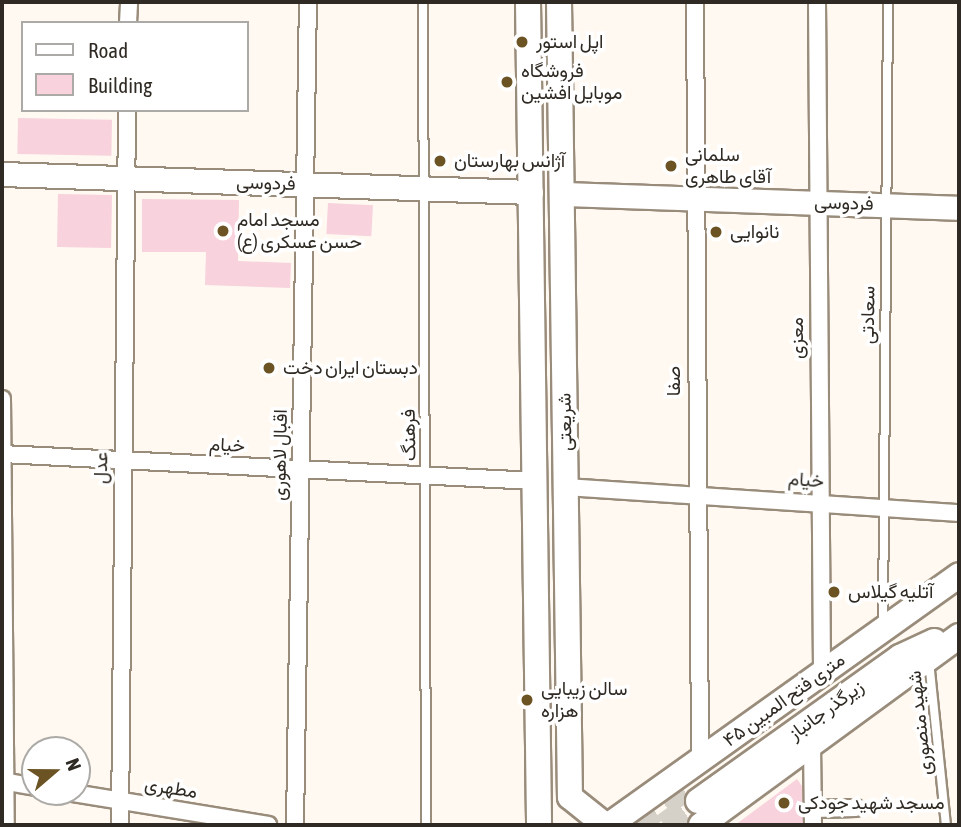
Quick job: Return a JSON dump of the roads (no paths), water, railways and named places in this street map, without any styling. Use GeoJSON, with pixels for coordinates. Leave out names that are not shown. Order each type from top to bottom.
{"type":"FeatureCollection","features":[{"type":"Feature","properties":{"kind":"main road","name":"شریعتی"},"geometry":{"type":"LineString","coordinates":[[528,2],[539,825]]}},
{"type":"Feature","properties":{"kind":"main road","name":"شریعتی"},"geometry":{"type":"LineString","coordinates":[[559,2],[570,797]]}},
{"type":"Feature","properties":{"kind":"main road","name":"فردوسی"},"geometry":{"type":"LineString","coordinates":[[2,174],[531,192]]}},
{"type":"Feature","properties":{"kind":"main road"},"geometry":{"type":"LineString","coordinates":[[531,192],[562,194]]}},
{"type":"Feature","properties":{"kind":"main road","name":"فردوسی"},"geometry":{"type":"LineString","coordinates":[[562,194],[959,208]]}},
{"type":"Feature","properties":{"kind":"main road","name":"زیرگذر جانباز"},"geometry":{"type":"LineString","coordinates":[[697,794],[892,642],[952,580]]}},
{"type":"Feature","properties":{"kind":"main road","name":"۴۵ متری فتح المبین"},"geometry":{"type":"LineString","coordinates":[[697,794],[822,673],[952,580]]}},
{"type":"Feature","properties":{"kind":"main road","name":"زیرگذر جانباز"},"geometry":{"type":"LineString","coordinates":[[697,794],[900,657],[959,633]]}},
{"type":"Feature","properties":{"kind":"main road","name":"۴۵ متری فتح المبین"},"geometry":{"type":"LineString","coordinates":[[611,823],[697,794],[812,744],[929,659],[959,633]]}},
{"type":"Feature","properties":{"kind":"main road"},"geometry":{"type":"LineString","coordinates":[[539,798],[552,810],[564,807],[570,797],[611,823],[629,816],[645,825]]}},
{"type":"Feature","properties":{"kind":"street"},"geometry":{"type":"LineString","coordinates":[[128,21],[129,2]]}},
{"type":"Feature","properties":{"kind":"street","name":"اقبال لاهوری"},"geometry":{"type":"LineString","coordinates":[[295,825],[308,2]]}},
{"type":"Feature","properties":{"kind":"street","name":"صفا"},"geometry":{"type":"LineString","coordinates":[[695,2],[697,794]]}},
{"type":"Feature","properties":{"kind":"street","name":"معزی"},"geometry":{"type":"LineString","coordinates":[[817,2],[822,673]]}},
{"type":"Feature","properties":{"kind":"street","name":"عدل"},"geometry":{"type":"LineString","coordinates":[[120,825],[127,112]]}},
{"type":"Feature","properties":{"kind":"street"},"geometry":{"type":"LineString","coordinates":[[2,399],[6,825]]}},
{"type":"Feature","properties":{"kind":"street","name":"خیام"},"geometry":{"type":"LineString","coordinates":[[2,454],[535,481]]}},
{"type":"Feature","properties":{"kind":"street","name":"خیام"},"geometry":{"type":"LineString","coordinates":[[566,487],[959,513]]}},
{"type":"Feature","properties":{"kind":"street"},"geometry":{"type":"LineString","coordinates":[[812,744],[813,817],[856,808]]}},
{"type":"Feature","properties":{"kind":"street","name":"مطهری"},"geometry":{"type":"LineString","coordinates":[[91,796],[268,825]]}},
{"type":"Feature","properties":{"kind":"lane","name":"فرهنگ"},"geometry":{"type":"LineString","coordinates":[[423,2],[426,825]]}},
{"type":"Feature","properties":{"kind":"lane","name":"سعادتی"},"geometry":{"type":"LineString","coordinates":[[883,630],[881,506],[888,2]]}},
{"type":"Feature","properties":{"kind":"lane","name":"شهید منصوری"},"geometry":{"type":"LineString","coordinates":[[929,659],[946,825]]}},
{"type":"Feature","properties":{"kind":"tunnel"},"geometry":{"type":"LineString","coordinates":[[635,825],[689,787]]}},
{"type":"Feature","properties":{"kind":"tunnel"},"geometry":{"type":"LineString","coordinates":[[664,825],[698,801]]}},
{"type":"Feature","properties":{"kind":"place","name":"اپل استور"},"geometry":{"type":"Point","coordinates":[522,42]}},
{"type":"Feature","properties":{"kind":"place","name":"فروشگاه موبایل افشین"},"geometry":{"type":"Point","coordinates":[507,82]}},
{"type":"Feature","properties":{"kind":"place","name":"آژانس بهارستان"},"geometry":{"type":"Point","coordinates":[440,161]}},
{"type":"Feature","properties":{"kind":"place","name":"سلمانی آقای طاهری"},"geometry":{"type":"Point","coordinates":[671,166]}},
{"type":"Feature","properties":{"kind":"place","name":"مسجد امام حسن عسکری (ع)"},"geometry":{"type":"Point","coordinates":[223,231]}},
{"type":"Feature","properties":{"kind":"place","name":"نانوایی"},"geometry":{"type":"Point","coordinates":[716,232]}},
{"type":"Feature","properties":{"kind":"place","name":"دبستان ایران دخت"},"geometry":{"type":"Point","coordinates":[269,368]}},
{"type":"Feature","properties":{"kind":"place","name":"آتلیه گیلاس"},"geometry":{"type":"Point","coordinates":[834,592]}},
{"type":"Feature","properties":{"kind":"place","name":"سالن زیبایی هزاره"},"geometry":{"type":"Point","coordinates":[527,700]}},
{"type":"Feature","properties":{"kind":"place","name":"مسجد شهید جودکی"},"geometry":{"type":"Point","coordinates":[784,803]}}]}
